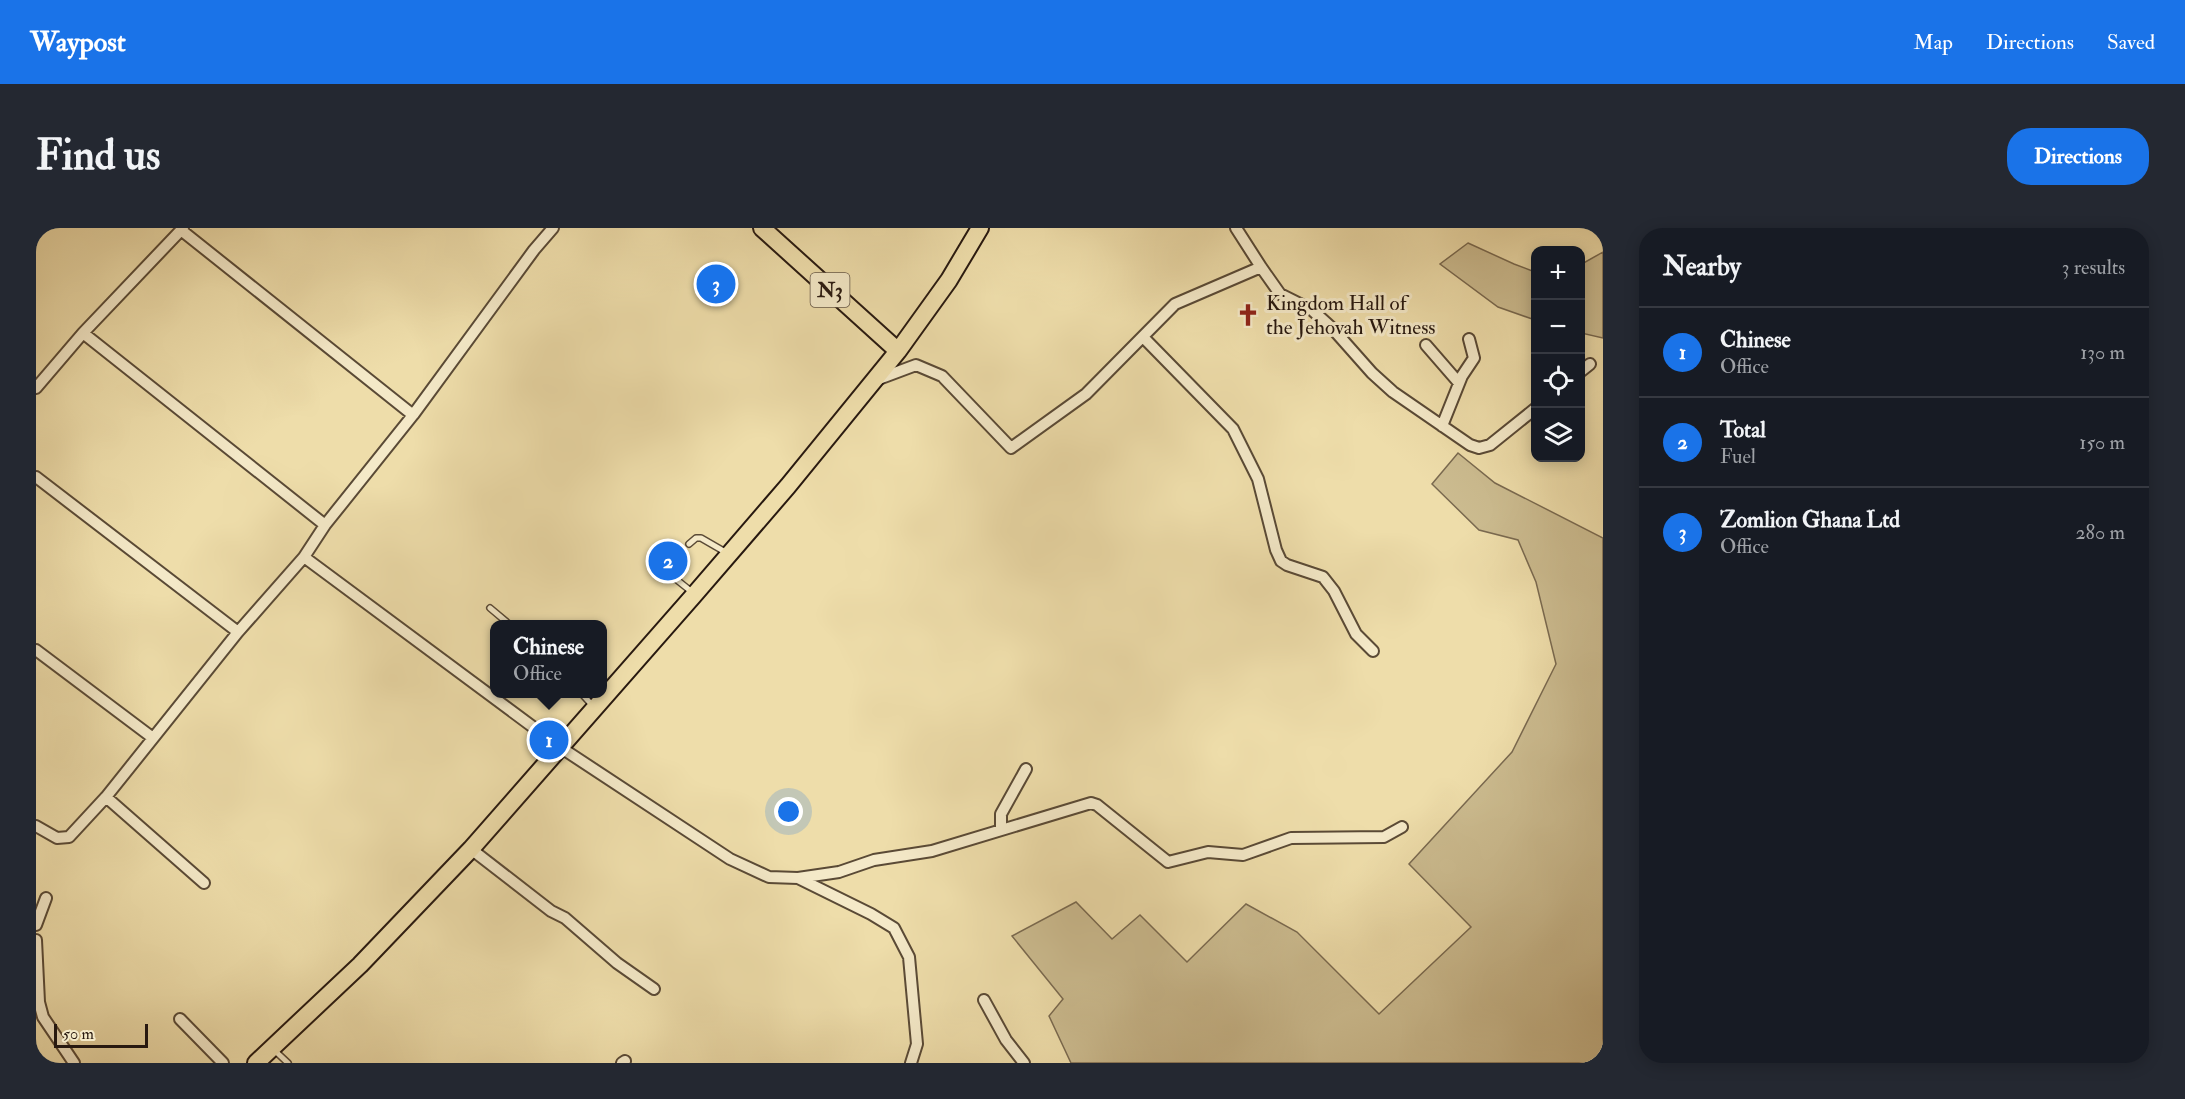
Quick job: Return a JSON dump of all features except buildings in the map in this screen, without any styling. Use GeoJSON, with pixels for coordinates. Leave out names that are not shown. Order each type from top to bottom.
{"type":"FeatureCollection","features":[{"type":"Feature","properties":{"kind":"main road","name":"N3"},"geometry":{"type":"LineString","coordinates":[[762,228],[898,351]]}},
{"type":"Feature","properties":{"kind":"main road"},"geometry":{"type":"LineString","coordinates":[[607,694],[788,486],[898,351],[949,280],[980,228]]}},
{"type":"Feature","properties":{"kind":"main road"},"geometry":{"type":"LineString","coordinates":[[256,1063],[360,965],[471,849],[604,698]]}},
{"type":"Feature","properties":{"kind":"street"},"geometry":{"type":"LineString","coordinates":[[36,826],[57,838],[69,837],[106,797],[238,632],[304,557],[326,525],[413,415],[528,258],[553,228]]}},
{"type":"Feature","properties":{"kind":"street"},"geometry":{"type":"LineString","coordinates":[[1236,228],[1280,294],[1312,310],[1386,386],[1470,446],[1479,448],[1490,445],[1531,412]]}},
{"type":"Feature","properties":{"kind":"street"},"geometry":{"type":"LineString","coordinates":[[36,388],[83,333],[182,229],[413,415]]}},
{"type":"Feature","properties":{"kind":"street"},"geometry":{"type":"LineString","coordinates":[[874,380],[916,365],[942,376],[1011,448],[1086,394],[1175,304],[1261,267]]}},
{"type":"Feature","properties":{"kind":"street"},"geometry":{"type":"LineString","coordinates":[[83,333],[326,525]]}},
{"type":"Feature","properties":{"kind":"street"},"geometry":{"type":"LineString","coordinates":[[1143,337],[1233,429],[1258,479],[1275,550],[1281,561],[1323,577],[1334,591],[1356,634],[1374,651]]}},
{"type":"Feature","properties":{"kind":"street"},"geometry":{"type":"LineString","coordinates":[[1442,426],[1460,383],[1474,358],[1469,339]]}},
{"type":"Feature","properties":{"kind":"street"},"geometry":{"type":"LineString","coordinates":[[1426,345],[1460,383]]}},
{"type":"Feature","properties":{"kind":"street"},"geometry":{"type":"LineString","coordinates":[[1585,368],[1590,364]]}},
{"type":"Feature","properties":{"kind":"street"},"geometry":{"type":"LineString","coordinates":[[36,477],[238,632]]}},
{"type":"Feature","properties":{"kind":"street"},"geometry":{"type":"LineString","coordinates":[[304,557],[490,695]]}},
{"type":"Feature","properties":{"kind":"street"},"geometry":{"type":"LineString","coordinates":[[36,650],[153,738]]}},
{"type":"Feature","properties":{"kind":"street"},"geometry":{"type":"LineString","coordinates":[[494,698],[560,747],[730,859],[770,877],[798,878],[839,872],[874,860],[932,851],[1091,803],[1168,862],[1208,852],[1243,855],[1291,838],[1384,837],[1402,827]]}},
{"type":"Feature","properties":{"kind":"street"},"geometry":{"type":"LineString","coordinates":[[1001,829],[1001,814],[1026,769]]}},
{"type":"Feature","properties":{"kind":"street"},"geometry":{"type":"LineString","coordinates":[[106,797],[204,883]]}},
{"type":"Feature","properties":{"kind":"street"},"geometry":{"type":"LineString","coordinates":[[471,849],[551,911],[565,918],[617,963],[654,989]]}},
{"type":"Feature","properties":{"kind":"street"},"geometry":{"type":"LineString","coordinates":[[798,878],[894,928],[909,957],[917,1044],[911,1063]]}},
{"type":"Feature","properties":{"kind":"street"},"geometry":{"type":"LineString","coordinates":[[36,925],[46,898]]}},
{"type":"Feature","properties":{"kind":"street"},"geometry":{"type":"LineString","coordinates":[[36,940],[39,1002],[43,1017],[74,1063]]}},
{"type":"Feature","properties":{"kind":"street"},"geometry":{"type":"LineString","coordinates":[[984,1000],[1006,1040],[1024,1063]]}},
{"type":"Feature","properties":{"kind":"street"},"geometry":{"type":"LineString","coordinates":[[180,1019],[223,1063]]}},
{"type":"Feature","properties":{"kind":"lane"},"geometry":{"type":"LineString","coordinates":[[689,544],[696,538],[701,538],[729,554]]}},
{"type":"Feature","properties":{"kind":"lane"},"geometry":{"type":"LineString","coordinates":[[679,555],[670,572],[694,595]]}},
{"type":"Feature","properties":{"kind":"lane"},"geometry":{"type":"LineString","coordinates":[[490,608],[504,620]]}},
{"type":"Feature","properties":{"kind":"lane"},"geometry":{"type":"LineString","coordinates":[[586,698],[595,708]]}},
{"type":"Feature","properties":{"kind":"lane"},"geometry":{"type":"LineString","coordinates":[[272,1048],[288,1063]]}},
{"type":"Feature","properties":{"kind":"shaded area"},"geometry":{"type":"Polygon","coordinates":[[[1468,243],[1531,270],[1531,319],[1498,307],[1440,264],[1468,243]]]}},
{"type":"Feature","properties":{"kind":"shaded area"},"geometry":{"type":"Polygon","coordinates":[[[1603,252],[1603,338],[1585,334],[1585,262],[1603,252]]]}},
{"type":"Feature","properties":{"kind":"shaded area"},"geometry":{"type":"Polygon","coordinates":[[[1458,453],[1495,483],[1603,538],[1603,1063],[1071,1063],[1049,1016],[1063,999],[1012,936],[1076,902],[1112,939],[1140,915],[1187,962],[1246,904],[1297,932],[1379,1014],[1471,927],[1409,864],[1512,752],[1556,664],[1536,582],[1518,540],[1479,530],[1432,484],[1458,453]]]}},
{"type":"Feature","properties":{"kind":"place","name":"Zomlion Ghana Ltd"},"geometry":{"type":"Point","coordinates":[716,284]}},
{"type":"Feature","properties":{"kind":"place","name":"Kingdom Hall of the Jehovah Witness"},"geometry":{"type":"Point","coordinates":[1248,315]}},
{"type":"Feature","properties":{"kind":"place","name":"Total"},"geometry":{"type":"Point","coordinates":[668,561]}},
{"type":"Feature","properties":{"kind":"place","name":"Chinese"},"geometry":{"type":"Point","coordinates":[549,740]}}]}
